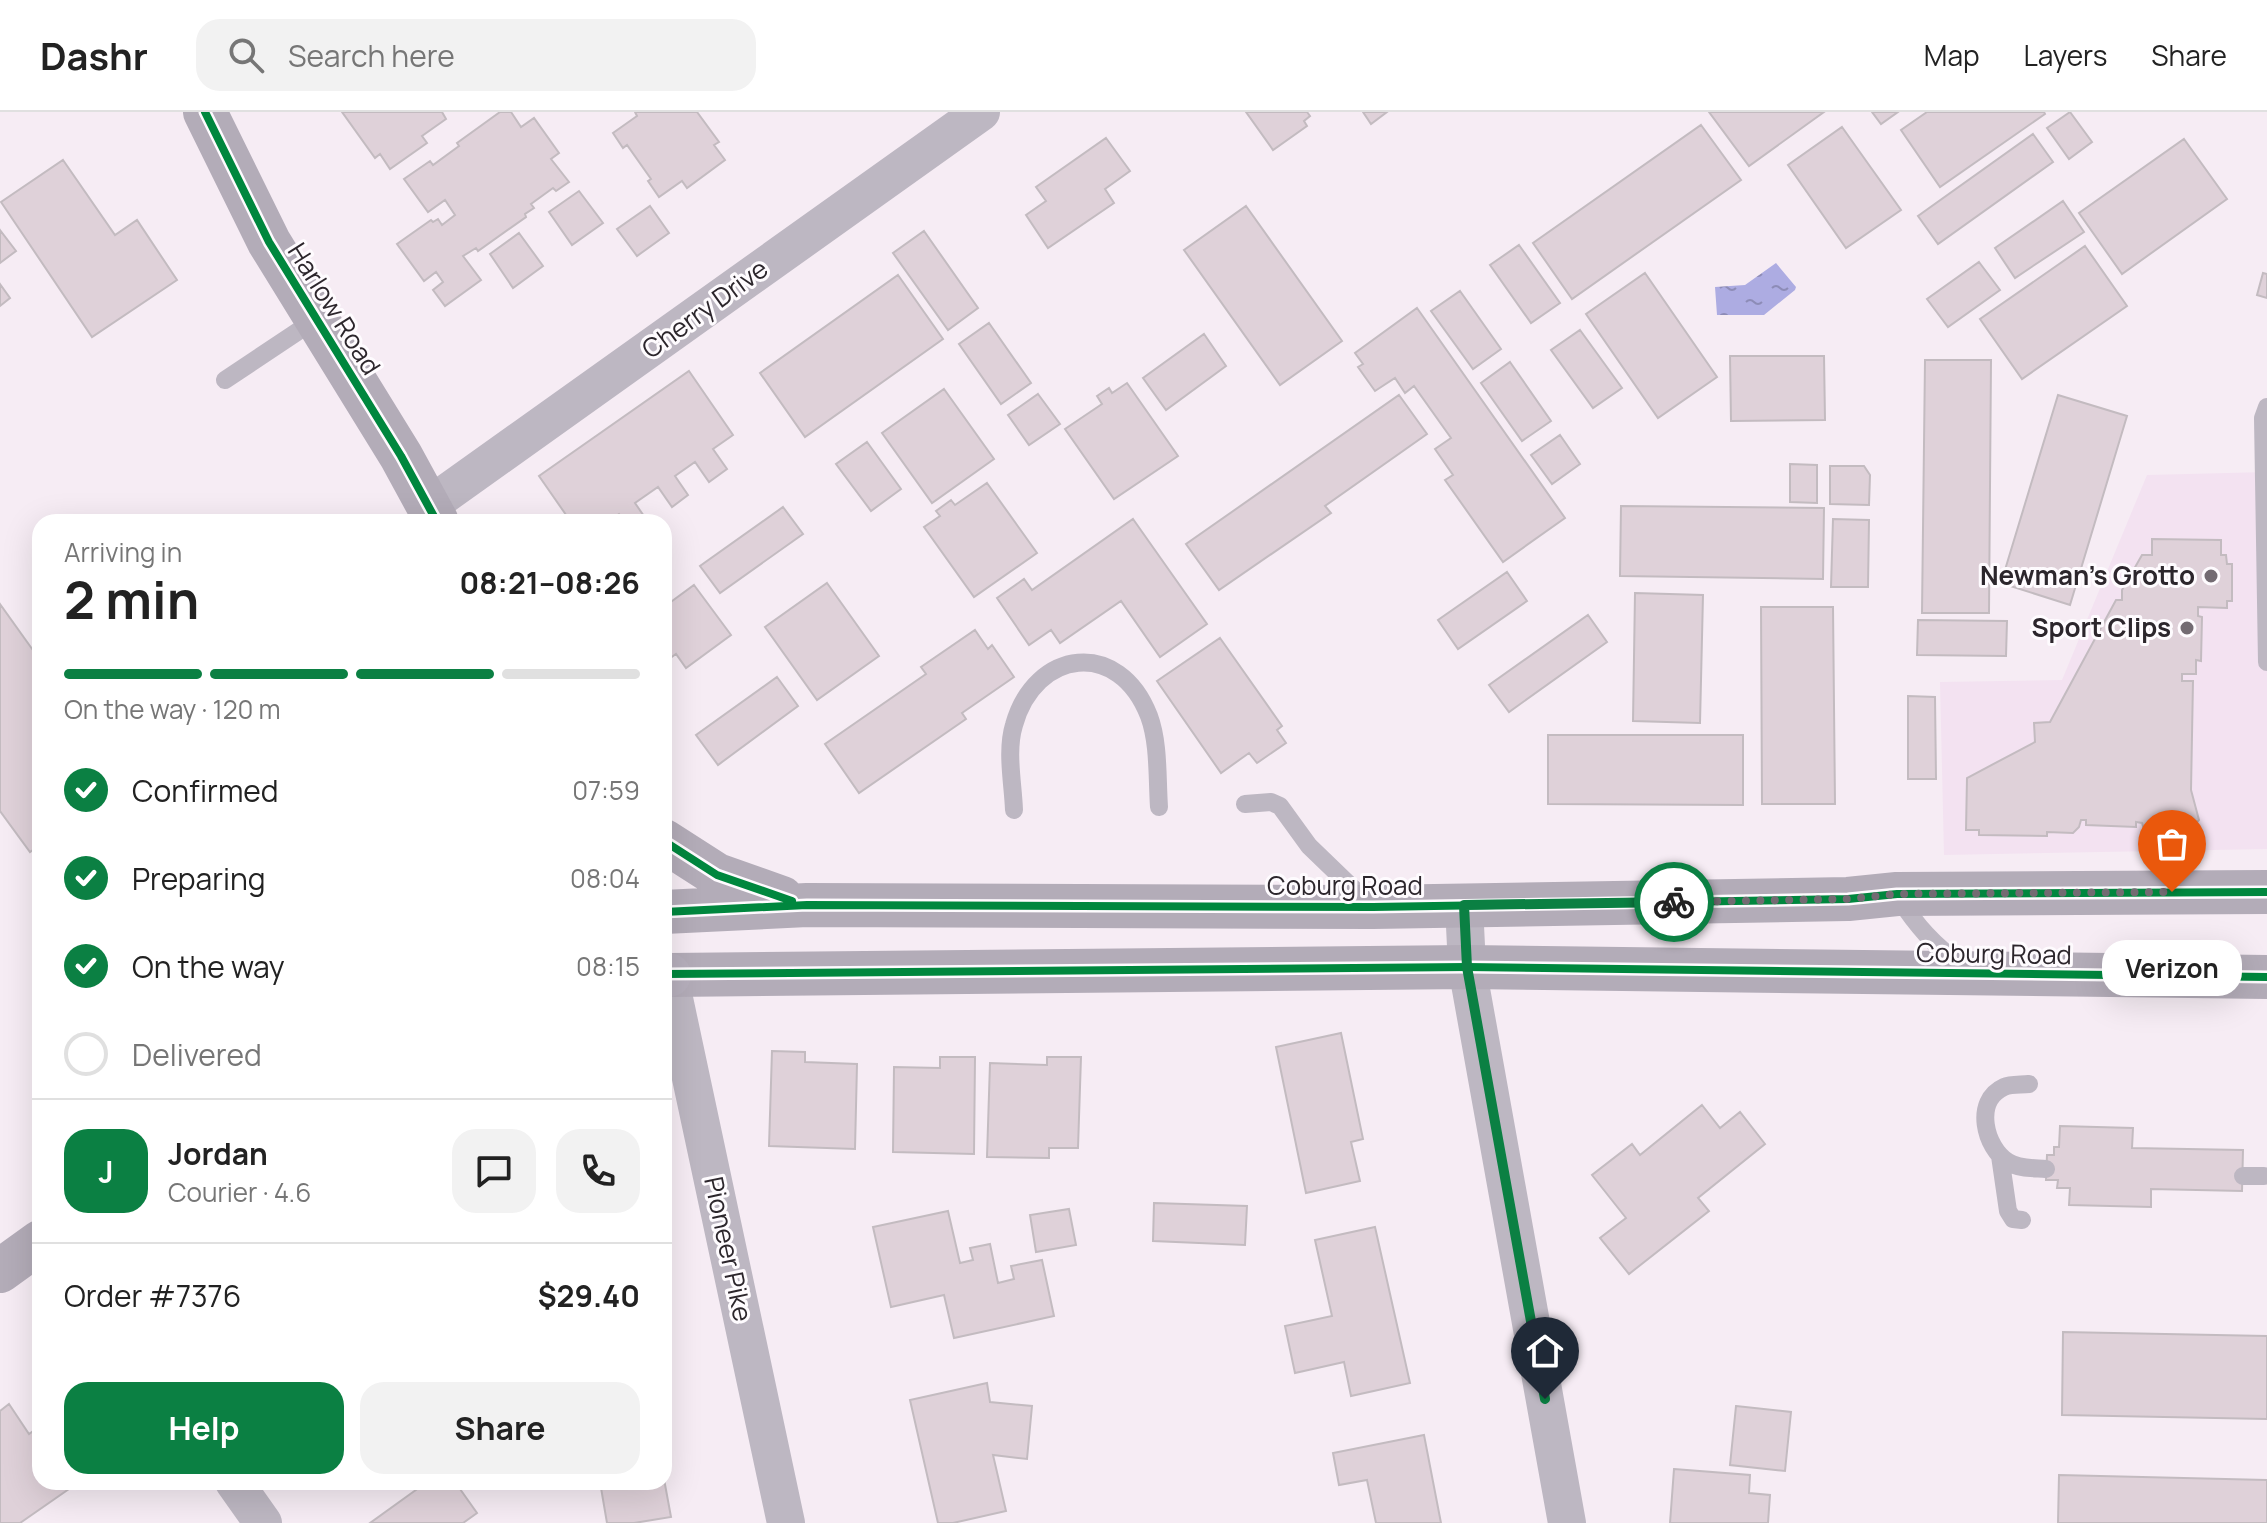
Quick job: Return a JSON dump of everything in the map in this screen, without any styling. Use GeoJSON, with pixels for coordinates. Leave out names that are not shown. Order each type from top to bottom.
{"type":"FeatureCollection","features":[{"type":"Feature","properties":{"kind":"main road","name":"Harlow Road"},"geometry":{"type":"LineString","coordinates":[[205,112],[245,196],[315,320],[437,514]]}},
{"type":"Feature","properties":{"kind":"main road"},"geometry":{"type":"LineString","coordinates":[[672,847],[725,879],[807,905]]}},
{"type":"Feature","properties":{"kind":"main road","name":"Coburg Road"},"geometry":{"type":"LineString","coordinates":[[672,912],[807,905],[1373,907],[1848,899],[1897,894],[2267,892]]}},
{"type":"Feature","properties":{"kind":"main road","name":"Coburg Road"},"geometry":{"type":"LineString","coordinates":[[672,974],[1467,967],[2267,977]]}},
{"type":"Feature","properties":{"kind":"main road"},"geometry":{"type":"LineString","coordinates":[[0,1271],[32,1248]]}},
{"type":"Feature","properties":{"kind":"street","name":"Cherry Drive"},"geometry":{"type":"LineString","coordinates":[[441,514],[981,112]]}},
{"type":"Feature","properties":{"kind":"street"},"geometry":{"type":"LineString","coordinates":[[1464,905],[1467,967],[1567,1523]]}},
{"type":"Feature","properties":{"kind":"street","name":"Pioneer Pike"},"geometry":{"type":"LineString","coordinates":[[672,997],[786,1523]]}},
{"type":"Feature","properties":{"kind":"street"},"geometry":{"type":"LineString","coordinates":[[240,1490],[263,1523]]}},
{"type":"Feature","properties":{"kind":"lane"},"geometry":{"type":"LineString","coordinates":[[225,380],[315,320]]}},
{"type":"Feature","properties":{"kind":"lane"},"geometry":{"type":"LineString","coordinates":[[2267,407],[2263,418],[2267,662]]}},
{"type":"Feature","properties":{"kind":"lane"},"geometry":{"type":"LineString","coordinates":[[1014,810],[1011,745],[1019,709],[1036,685],[1048,675],[1060,667],[1086,661],[1121,676],[1143,704],[1154,736],[1159,807]]}},
{"type":"Feature","properties":{"kind":"lane"},"geometry":{"type":"LineString","coordinates":[[1245,804],[1271,802],[1280,806],[1309,846],[1373,907]]}},
{"type":"Feature","properties":{"kind":"lane"},"geometry":{"type":"LineString","coordinates":[[1897,894],[1929,939],[1974,973]]}},
{"type":"Feature","properties":{"kind":"lane"},"geometry":{"type":"LineString","coordinates":[[2022,1220],[2013,1219],[2008,1211],[2000,1156],[1986,1129],[1988,1106],[2001,1088],[2029,1084]]}},
{"type":"Feature","properties":{"kind":"lane"},"geometry":{"type":"LineString","coordinates":[[2000,1156],[2014,1165],[2046,1169]]}},
{"type":"Feature","properties":{"kind":"lane"},"geometry":{"type":"LineString","coordinates":[[2243,1176],[2264,1176]]}},
{"type":"Feature","properties":{"kind":"shaded area"},"geometry":{"type":"Polygon","coordinates":[[[2267,472],[2267,849],[1944,855],[1940,682],[2062,680],[2147,475],[2267,472]]]}},
{"type":"Feature","properties":{"kind":"water"},"geometry":{"type":"Polygon","coordinates":[[[1776,263],[1796,287],[1795,290],[1764,315],[1717,315],[1715,287],[1745,285],[1776,263]]]}},
{"type":"Feature","properties":{"kind":"building"},"geometry":{"type":"Polygon","coordinates":[[[342,112],[442,112],[446,119],[422,136],[427,143],[390,169],[380,154],[375,158],[342,112]]]}},
{"type":"Feature","properties":{"kind":"building"},"geometry":{"type":"Polygon","coordinates":[[[500,112],[511,112],[521,127],[534,118],[559,153],[551,159],[569,182],[556,191],[553,188],[531,204],[534,208],[525,214],[526,217],[478,251],[476,248],[463,256],[481,280],[445,306],[433,290],[443,282],[436,272],[424,281],[397,244],[431,220],[438,219],[442,225],[455,215],[445,200],[428,212],[404,179],[430,161],[433,165],[500,112]]]}},
{"type":"Feature","properties":{"kind":"building"},"geometry":{"type":"Polygon","coordinates":[[[635,112],[697,112],[719,142],[714,145],[725,160],[687,188],[682,181],[659,197],[648,181],[651,179],[627,145],[623,148],[613,133],[637,116],[635,112]]]}},
{"type":"Feature","properties":{"kind":"building"},"geometry":{"type":"Polygon","coordinates":[[[1246,112],[1307,112],[1310,116],[1304,121],[1307,126],[1273,150],[1246,112]]]}},
{"type":"Feature","properties":{"kind":"building"},"geometry":{"type":"Polygon","coordinates":[[[1363,112],[1387,112],[1371,124],[1363,112]]]}},
{"type":"Feature","properties":{"kind":"building"},"geometry":{"type":"Polygon","coordinates":[[[1709,112],[1824,112],[1749,166],[1709,112]]]}},
{"type":"Feature","properties":{"kind":"building"},"geometry":{"type":"Polygon","coordinates":[[[1872,112],[1898,112],[1881,124],[1872,112]]]}},
{"type":"Feature","properties":{"kind":"building"},"geometry":{"type":"Polygon","coordinates":[[[1927,112],[2045,114],[1940,187],[1901,130],[1927,112]]]}},
{"type":"Feature","properties":{"kind":"building"},"geometry":{"type":"Polygon","coordinates":[[[2070,112],[2092,142],[2069,159],[2047,128],[2070,112]]]}},
{"type":"Feature","properties":{"kind":"building"},"geometry":{"type":"Polygon","coordinates":[[[1701,125],[1741,180],[1572,299],[1533,243],[1701,125]]]}},
{"type":"Feature","properties":{"kind":"building"},"geometry":{"type":"Polygon","coordinates":[[[1842,127],[1901,210],[1846,248],[1788,165],[1842,127]]]}},
{"type":"Feature","properties":{"kind":"building"},"geometry":{"type":"Polygon","coordinates":[[[2033,134],[2053,162],[1938,244],[1918,216],[2033,134]]]}},
{"type":"Feature","properties":{"kind":"building"},"geometry":{"type":"Polygon","coordinates":[[[1106,138],[1130,171],[1105,189],[1114,203],[1048,248],[1026,215],[1046,201],[1036,187],[1106,138]]]}},
{"type":"Feature","properties":{"kind":"building"},"geometry":{"type":"Polygon","coordinates":[[[2184,139],[2227,199],[2122,274],[2079,213],[2184,139]]]}},
{"type":"Feature","properties":{"kind":"building"},"geometry":{"type":"Polygon","coordinates":[[[63,160],[115,235],[137,220],[177,280],[92,337],[1,202],[63,160]]]}},
{"type":"Feature","properties":{"kind":"building"},"geometry":{"type":"Polygon","coordinates":[[[579,191],[603,223],[572,245],[549,212],[579,191]]]}},
{"type":"Feature","properties":{"kind":"building"},"geometry":{"type":"Polygon","coordinates":[[[2063,201],[2084,232],[2015,278],[1995,248],[2063,201]]]}},
{"type":"Feature","properties":{"kind":"building"},"geometry":{"type":"Polygon","coordinates":[[[650,206],[669,233],[637,256],[617,229],[650,206]]]}},
{"type":"Feature","properties":{"kind":"building"},"geometry":{"type":"Polygon","coordinates":[[[1246,206],[1342,341],[1280,385],[1184,250],[1246,206]]]}},
{"type":"Feature","properties":{"kind":"building"},"geometry":{"type":"Polygon","coordinates":[[[0,230],[16,251],[0,263],[0,230]]]}},
{"type":"Feature","properties":{"kind":"building"},"geometry":{"type":"Polygon","coordinates":[[[924,231],[978,308],[948,330],[893,253],[924,231]]]}},
{"type":"Feature","properties":{"kind":"building"},"geometry":{"type":"Polygon","coordinates":[[[519,233],[543,266],[513,288],[490,254],[519,233]]]}},
{"type":"Feature","properties":{"kind":"building"},"geometry":{"type":"Polygon","coordinates":[[[1519,245],[1560,303],[1531,323],[1490,265],[1519,245]]]}},
{"type":"Feature","properties":{"kind":"building"},"geometry":{"type":"Polygon","coordinates":[[[2085,246],[2127,306],[2022,379],[1980,319],[2085,246]]]}},
{"type":"Feature","properties":{"kind":"building"},"geometry":{"type":"Polygon","coordinates":[[[1979,262],[2000,290],[1948,327],[1927,299],[1979,262]]]}},
{"type":"Feature","properties":{"kind":"building"},"geometry":{"type":"Polygon","coordinates":[[[1645,273],[1717,377],[1658,418],[1586,314],[1645,273]]]}},
{"type":"Feature","properties":{"kind":"building"},"geometry":{"type":"Polygon","coordinates":[[[2263,273],[2267,274],[2267,298],[2257,295],[2263,273]]]}},
{"type":"Feature","properties":{"kind":"building"},"geometry":{"type":"Polygon","coordinates":[[[2263,273],[2267,274],[2267,298],[2257,295],[2263,273]]]}},
{"type":"Feature","properties":{"kind":"building"},"geometry":{"type":"Polygon","coordinates":[[[898,275],[943,339],[805,437],[760,373],[898,275]]]}},
{"type":"Feature","properties":{"kind":"building"},"geometry":{"type":"Polygon","coordinates":[[[0,284],[10,298],[0,306],[0,284]]]}},
{"type":"Feature","properties":{"kind":"building"},"geometry":{"type":"Polygon","coordinates":[[[1460,291],[1501,349],[1473,369],[1431,311],[1460,291]]]}},
{"type":"Feature","properties":{"kind":"building"},"geometry":{"type":"Polygon","coordinates":[[[1417,308],[1565,518],[1503,562],[1445,480],[1453,475],[1435,449],[1451,438],[1414,386],[1405,393],[1395,378],[1375,391],[1358,367],[1363,364],[1355,353],[1417,308]]]}},
{"type":"Feature","properties":{"kind":"building"},"geometry":{"type":"Polygon","coordinates":[[[989,323],[1031,383],[1001,404],[959,344],[989,323]]]}},
{"type":"Feature","properties":{"kind":"building"},"geometry":{"type":"Polygon","coordinates":[[[1580,330],[1622,388],[1593,408],[1551,350],[1580,330]]]}},
{"type":"Feature","properties":{"kind":"building"},"geometry":{"type":"Polygon","coordinates":[[[1204,334],[1226,366],[1166,410],[1143,378],[1204,334]]]}},
{"type":"Feature","properties":{"kind":"building"},"geometry":{"type":"Polygon","coordinates":[[[1730,356],[1824,356],[1825,420],[1731,421],[1730,356]]]}},
{"type":"Feature","properties":{"kind":"building"},"geometry":{"type":"Polygon","coordinates":[[[1925,360],[1991,360],[1989,613],[1922,613],[1925,360]]]}},
{"type":"Feature","properties":{"kind":"building"},"geometry":{"type":"Polygon","coordinates":[[[1510,362],[1551,421],[1522,441],[1481,383],[1510,362]]]}},
{"type":"Feature","properties":{"kind":"building"},"geometry":{"type":"Polygon","coordinates":[[[689,371],[733,435],[713,449],[727,469],[709,482],[695,462],[675,476],[688,495],[672,507],[658,487],[635,503],[643,514],[565,514],[539,476],[689,371]]]}},
{"type":"Feature","properties":{"kind":"building"},"geometry":{"type":"Polygon","coordinates":[[[1127,383],[1178,456],[1114,499],[1065,429],[1102,404],[1097,396],[1109,388],[1112,393],[1127,383]]]}},
{"type":"Feature","properties":{"kind":"building"},"geometry":{"type":"Polygon","coordinates":[[[944,389],[994,459],[932,503],[882,433],[944,389]]]}},
{"type":"Feature","properties":{"kind":"building"},"geometry":{"type":"Polygon","coordinates":[[[1038,394],[1060,424],[1029,445],[1008,415],[1038,394]]]}},
{"type":"Feature","properties":{"kind":"building"},"geometry":{"type":"Polygon","coordinates":[[[1399,395],[1427,434],[1325,506],[1331,513],[1219,590],[1186,544],[1399,395]]]}},
{"type":"Feature","properties":{"kind":"building"},"geometry":{"type":"Polygon","coordinates":[[[2058,395],[2127,416],[2070,605],[2001,583],[2058,395]]]}},
{"type":"Feature","properties":{"kind":"building"},"geometry":{"type":"Polygon","coordinates":[[[1560,435],[1580,464],[1552,484],[1531,455],[1560,435]]]}},
{"type":"Feature","properties":{"kind":"building"},"geometry":{"type":"Polygon","coordinates":[[[867,442],[901,489],[871,511],[836,464],[867,442]]]}},
{"type":"Feature","properties":{"kind":"building"},"geometry":{"type":"Polygon","coordinates":[[[1790,464],[1817,465],[1817,503],[1790,502],[1790,464]]]}},
{"type":"Feature","properties":{"kind":"building"},"geometry":{"type":"Polygon","coordinates":[[[1830,466],[1864,466],[1870,475],[1869,505],[1830,504],[1830,466]]]}},
{"type":"Feature","properties":{"kind":"building"},"geometry":{"type":"Polygon","coordinates":[[[987,483],[1037,553],[974,597],[924,527],[940,516],[936,511],[951,500],[955,505],[987,483]]]}},
{"type":"Feature","properties":{"kind":"building"},"geometry":{"type":"Polygon","coordinates":[[[1621,506],[1824,508],[1823,579],[1620,576],[1621,506]]]}},
{"type":"Feature","properties":{"kind":"building"},"geometry":{"type":"Polygon","coordinates":[[[783,507],[803,534],[720,593],[700,566],[783,507]]]}},
{"type":"Feature","properties":{"kind":"building"},"geometry":{"type":"Polygon","coordinates":[[[1133,519],[1207,624],[1160,657],[1121,601],[1060,643],[1051,630],[1029,645],[997,598],[1024,579],[1032,590],[1133,519]]]}},
{"type":"Feature","properties":{"kind":"building"},"geometry":{"type":"Polygon","coordinates":[[[1833,519],[1869,520],[1868,587],[1831,587],[1833,519]]]}},
{"type":"Feature","properties":{"kind":"building"},"geometry":{"type":"Polygon","coordinates":[[[2152,539],[2221,540],[2221,555],[2226,555],[2227,564],[2232,564],[2232,601],[2227,601],[2227,608],[2198,607],[2198,616],[2202,617],[2201,661],[2196,660],[2196,674],[2182,674],[2182,681],[2193,681],[2191,790],[2199,820],[2176,844],[2145,833],[2142,823],[2136,822],[2136,827],[2086,825],[2086,820],[2081,820],[2073,833],[2047,832],[2047,836],[1979,835],[1979,830],[1966,830],[1967,778],[2035,742],[2034,723],[2050,722],[2116,600],[2122,600],[2122,590],[2142,555],[2152,555],[2152,539]]]}},
{"type":"Feature","properties":{"kind":"building"},"geometry":{"type":"Polygon","coordinates":[[[1507,572],[1527,601],[1458,649],[1438,620],[1507,572]]]}},
{"type":"Feature","properties":{"kind":"building"},"geometry":{"type":"Polygon","coordinates":[[[827,583],[879,656],[817,700],[765,627],[827,583]]]}},
{"type":"Feature","properties":{"kind":"building"},"geometry":{"type":"Polygon","coordinates":[[[694,585],[731,635],[686,668],[676,654],[672,657],[672,601],[694,585]]]}},
{"type":"Feature","properties":{"kind":"building"},"geometry":{"type":"Polygon","coordinates":[[[1635,593],[1703,595],[1700,723],[1633,721],[1635,593]]]}},
{"type":"Feature","properties":{"kind":"building"},"geometry":{"type":"Polygon","coordinates":[[[0,604],[32,649],[32,851],[30,852],[0,811],[0,604]]]}},
{"type":"Feature","properties":{"kind":"building"},"geometry":{"type":"Polygon","coordinates":[[[1761,607],[1833,607],[1835,804],[1762,804],[1761,607]]]}},
{"type":"Feature","properties":{"kind":"building"},"geometry":{"type":"Polygon","coordinates":[[[1588,615],[1607,642],[1509,712],[1489,685],[1588,615]]]}},
{"type":"Feature","properties":{"kind":"building"},"geometry":{"type":"Polygon","coordinates":[[[1918,620],[2007,621],[2006,656],[1917,655],[1918,620]]]}},
{"type":"Feature","properties":{"kind":"building"},"geometry":{"type":"Polygon","coordinates":[[[975,630],[988,649],[992,645],[1014,677],[962,713],[966,719],[859,793],[825,744],[926,674],[921,667],[975,630]]]}},
{"type":"Feature","properties":{"kind":"building"},"geometry":{"type":"Polygon","coordinates":[[[1220,638],[1282,726],[1277,730],[1286,743],[1257,763],[1249,753],[1221,773],[1157,681],[1220,638]]]}},
{"type":"Feature","properties":{"kind":"building"},"geometry":{"type":"Polygon","coordinates":[[[777,677],[798,706],[718,765],[696,735],[777,677]]]}},
{"type":"Feature","properties":{"kind":"building"},"geometry":{"type":"Polygon","coordinates":[[[1908,696],[1935,697],[1936,779],[1908,779],[1908,696]]]}},
{"type":"Feature","properties":{"kind":"building"},"geometry":{"type":"Polygon","coordinates":[[[1548,735],[1743,735],[1743,805],[1548,804],[1548,735]]]}},
{"type":"Feature","properties":{"kind":"building"},"geometry":{"type":"Polygon","coordinates":[[[1341,1033],[1363,1139],[1351,1142],[1360,1181],[1306,1193],[1276,1047],[1341,1033]]]}},
{"type":"Feature","properties":{"kind":"building"},"geometry":{"type":"Polygon","coordinates":[[[772,1051],[805,1052],[805,1062],[857,1064],[855,1149],[769,1146],[772,1051]]]}},
{"type":"Feature","properties":{"kind":"building"},"geometry":{"type":"Polygon","coordinates":[[[940,1057],[975,1057],[974,1154],[893,1152],[894,1067],[940,1068],[940,1057]]]}},
{"type":"Feature","properties":{"kind":"building"},"geometry":{"type":"Polygon","coordinates":[[[1047,1057],[1081,1057],[1078,1148],[1049,1148],[1049,1158],[987,1157],[990,1063],[1047,1065],[1047,1057]]]}},
{"type":"Feature","properties":{"kind":"building"},"geometry":{"type":"Polygon","coordinates":[[[1702,1105],[1720,1128],[1740,1112],[1765,1144],[1698,1198],[1709,1211],[1629,1274],[1600,1238],[1626,1218],[1592,1175],[1632,1144],[1640,1155],[1702,1105]]]}},
{"type":"Feature","properties":{"kind":"building"},"geometry":{"type":"Polygon","coordinates":[[[2060,1126],[2133,1128],[2132,1148],[2243,1150],[2242,1191],[2151,1189],[2151,1207],[2069,1205],[2070,1188],[2057,1188],[2058,1180],[2046,1180],[2047,1155],[2054,1155],[2054,1147],[2059,1147],[2060,1126]]]}},
{"type":"Feature","properties":{"kind":"building"},"geometry":{"type":"Polygon","coordinates":[[[1154,1203],[1247,1206],[1245,1245],[1153,1241],[1154,1203]]]}},
{"type":"Feature","properties":{"kind":"building"},"geometry":{"type":"Polygon","coordinates":[[[1069,1209],[1076,1245],[1036,1252],[1030,1215],[1069,1209]]]}},
{"type":"Feature","properties":{"kind":"building"},"geometry":{"type":"Polygon","coordinates":[[[948,1211],[960,1263],[973,1260],[970,1248],[990,1244],[998,1283],[1014,1279],[1011,1266],[1042,1260],[1054,1316],[954,1338],[944,1295],[891,1307],[873,1227],[948,1211]]]}},
{"type":"Feature","properties":{"kind":"building"},"geometry":{"type":"Polygon","coordinates":[[[1375,1227],[1410,1383],[1351,1396],[1344,1362],[1295,1373],[1285,1326],[1332,1316],[1315,1240],[1375,1227]]]}},
{"type":"Feature","properties":{"kind":"building"},"geometry":{"type":"Polygon","coordinates":[[[2063,1332],[2267,1336],[2267,1419],[2062,1415],[2063,1332]]]}},
{"type":"Feature","properties":{"kind":"building"},"geometry":{"type":"Polygon","coordinates":[[[987,1383],[990,1402],[1032,1406],[1027,1459],[993,1455],[1006,1511],[953,1523],[938,1523],[910,1400],[987,1383]]]}},
{"type":"Feature","properties":{"kind":"building"},"geometry":{"type":"Polygon","coordinates":[[[9,1404],[29,1434],[32,1432],[32,1490],[67,1490],[20,1523],[0,1523],[0,1411],[9,1404]]]}},
{"type":"Feature","properties":{"kind":"building"},"geometry":{"type":"Polygon","coordinates":[[[1736,1406],[1791,1412],[1785,1471],[1730,1465],[1736,1406]]]}},
{"type":"Feature","properties":{"kind":"building"},"geometry":{"type":"Polygon","coordinates":[[[1424,1435],[1441,1523],[1376,1523],[1367,1480],[1339,1485],[1333,1453],[1424,1435]]]}},
{"type":"Feature","properties":{"kind":"building"},"geometry":{"type":"Polygon","coordinates":[[[1674,1469],[1750,1475],[1749,1493],[1770,1495],[1768,1523],[1670,1523],[1674,1469]]]}},
{"type":"Feature","properties":{"kind":"building"},"geometry":{"type":"Polygon","coordinates":[[[2059,1475],[2267,1480],[2267,1523],[2058,1523],[2059,1475]]]}},
{"type":"Feature","properties":{"kind":"building"},"geometry":{"type":"Polygon","coordinates":[[[416,1490],[461,1490],[477,1513],[463,1523],[370,1523],[416,1490]]]}},
{"type":"Feature","properties":{"kind":"building"},"geometry":{"type":"Polygon","coordinates":[[[601,1490],[666,1490],[671,1517],[634,1523],[607,1523],[601,1490]]]}},
{"type":"Feature","properties":{"kind":"cycle path"},"geometry":{"type":"LineString","coordinates":[[205,112],[269,242],[401,456],[433,514]]}},
{"type":"Feature","properties":{"kind":"cycle path"},"geometry":{"type":"LineString","coordinates":[[672,846],[717,875],[792,901]]}},
{"type":"Feature","properties":{"kind":"cycle path"},"geometry":{"type":"LineString","coordinates":[[672,912],[807,905],[1373,907],[1848,899],[1897,894],[2267,892]]}},
{"type":"Feature","properties":{"kind":"cycle path"},"geometry":{"type":"LineString","coordinates":[[672,974],[1467,967],[2267,977]]}},
{"type":"Feature","properties":{"kind":"way so far"},"geometry":{"type":"LineString","coordinates":[[1674,902],[1848,899],[1897,894],[2172,892]]}},
{"type":"Feature","properties":{"kind":"place","name":"Newman's Grotto"},"geometry":{"type":"Point","coordinates":[2211,576]}},
{"type":"Feature","properties":{"kind":"place","name":"Sport Clips"},"geometry":{"type":"Point","coordinates":[2187,628]}},
{"type":"Feature","properties":{"kind":"place","name":"Verizon"},"geometry":{"type":"Point","coordinates":[2172,892]}},
{"type":"Feature","properties":{"kind":"route"},"geometry":{"type":"LineString","coordinates":[[1545,1399],[1467,967],[1464,905],[1674,902]]}}]}
